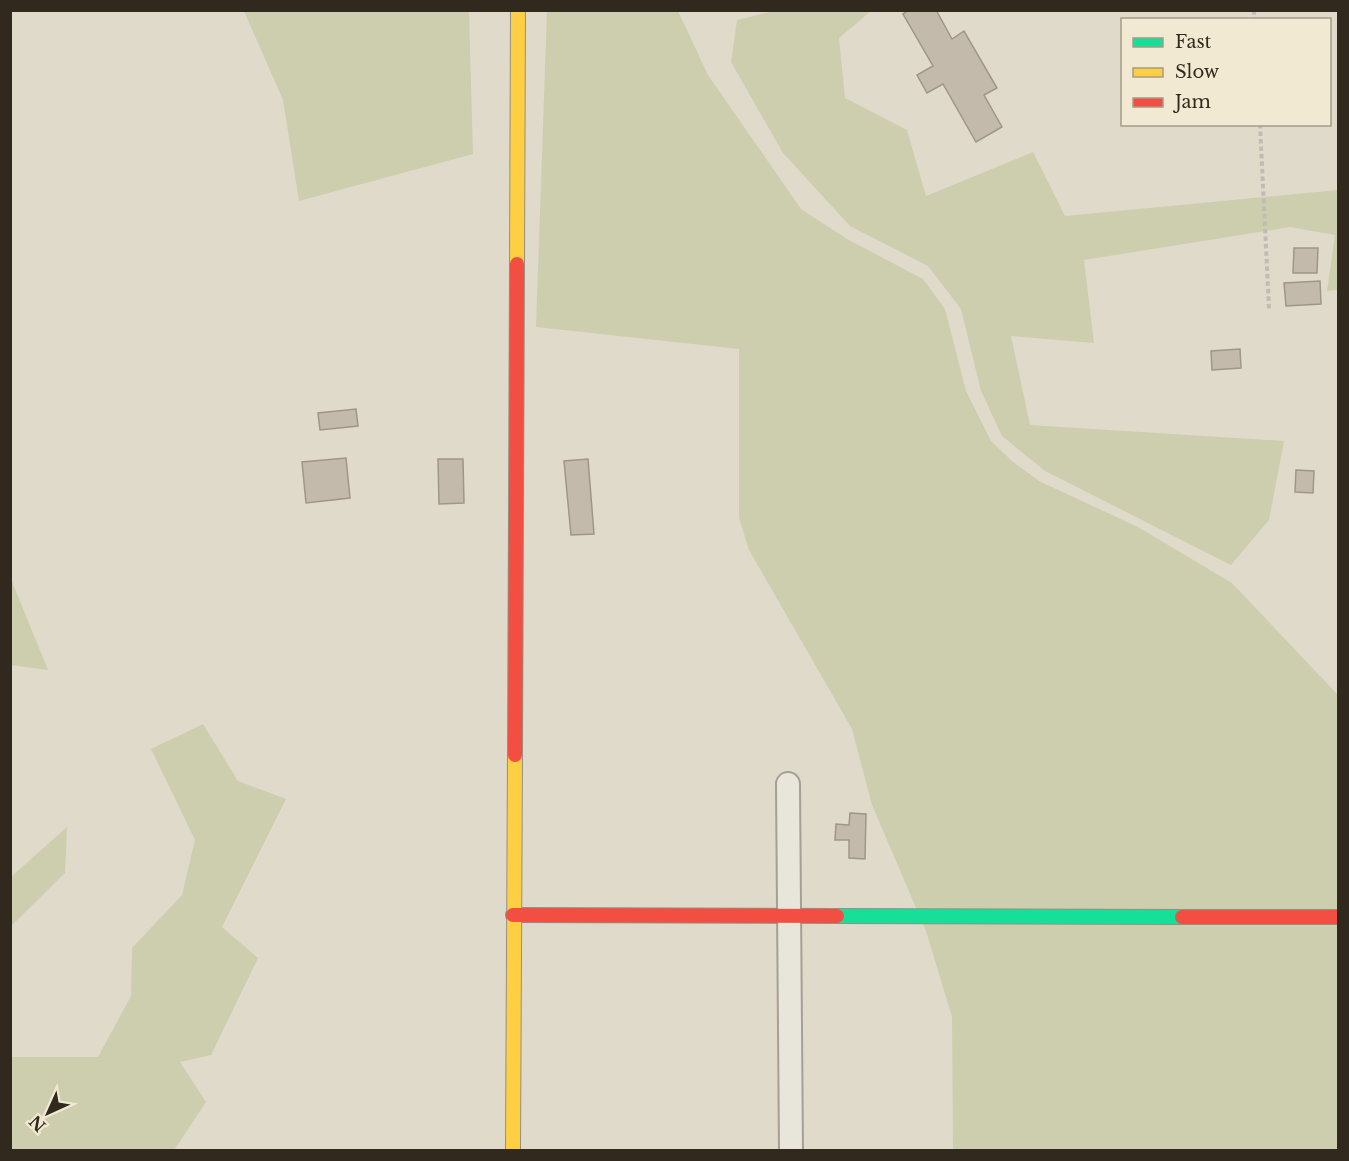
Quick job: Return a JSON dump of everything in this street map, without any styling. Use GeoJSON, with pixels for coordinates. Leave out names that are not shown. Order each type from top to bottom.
{"type":"FeatureCollection","features":[{"type":"Feature","properties":{"kind":"street"},"geometry":{"type":"LineString","coordinates":[[513,1150],[518,10]]}},
{"type":"Feature","properties":{"kind":"street"},"geometry":{"type":"LineString","coordinates":[[788,784],[791,1150]]}},
{"type":"Feature","properties":{"kind":"street"},"geometry":{"type":"LineString","coordinates":[[513,915],[1338,917]]}},
{"type":"Feature","properties":{"kind":"path"},"geometry":{"type":"LineString","coordinates":[[1260,126],[1269,309]]}},
{"type":"Feature","properties":{"kind":"green space"},"geometry":{"type":"Polygon","coordinates":[[[777,10],[871,11],[839,38],[845,98],[907,130],[926,196],[1033,152],[1065,216],[1338,190],[1338,290],[1327,291],[1335,235],[1290,227],[1084,260],[1094,343],[1011,336],[1030,425],[1284,441],[1269,520],[1231,565],[1045,471],[1002,436],[981,391],[961,309],[928,266],[850,226],[783,153],[731,62],[737,20],[777,10]]]}},
{"type":"Feature","properties":{"kind":"green space"},"geometry":{"type":"Polygon","coordinates":[[[244,11],[469,11],[473,154],[299,201],[283,100],[244,11]]]}},
{"type":"Feature","properties":{"kind":"green space"},"geometry":{"type":"Polygon","coordinates":[[[547,11],[678,11],[708,75],[801,209],[847,239],[923,279],[945,309],[966,391],[991,441],[1012,461],[1039,481],[1138,527],[1232,583],[1338,695],[1338,1150],[953,1150],[952,1017],[926,931],[872,805],[852,729],[749,550],[739,518],[739,349],[536,327],[547,11]]]}},
{"type":"Feature","properties":{"kind":"green space"},"geometry":{"type":"Polygon","coordinates":[[[11,579],[48,670],[11,665],[11,579]]]}},
{"type":"Feature","properties":{"kind":"green space"},"geometry":{"type":"Polygon","coordinates":[[[203,724],[238,781],[286,799],[222,927],[258,958],[211,1055],[180,1062],[206,1102],[175,1149],[171,1150],[11,1150],[11,1057],[98,1057],[131,996],[132,948],[182,895],[195,840],[151,749],[203,724]]]}},
{"type":"Feature","properties":{"kind":"green space"},"geometry":{"type":"Polygon","coordinates":[[[67,827],[65,873],[11,926],[11,877],[67,827]]]}},
{"type":"Feature","properties":{"kind":"building"},"geometry":{"type":"Polygon","coordinates":[[[909,10],[936,10],[952,39],[964,31],[997,88],[984,95],[1002,127],[976,142],[943,84],[927,93],[917,75],[933,66],[903,14],[909,10]]]}},
{"type":"Feature","properties":{"kind":"building"},"geometry":{"type":"Polygon","coordinates":[[[1294,248],[1318,248],[1317,273],[1293,273],[1294,248]]]}},
{"type":"Feature","properties":{"kind":"building"},"geometry":{"type":"Polygon","coordinates":[[[1320,281],[1321,304],[1286,306],[1284,283],[1320,281]]]}},
{"type":"Feature","properties":{"kind":"building"},"geometry":{"type":"Polygon","coordinates":[[[1240,349],[1241,368],[1212,370],[1211,351],[1240,349]]]}},
{"type":"Feature","properties":{"kind":"building"},"geometry":{"type":"Polygon","coordinates":[[[356,409],[358,426],[320,430],[318,413],[356,409]]]}},
{"type":"Feature","properties":{"kind":"building"},"geometry":{"type":"Polygon","coordinates":[[[346,458],[350,498],[306,503],[302,462],[346,458]]]}},
{"type":"Feature","properties":{"kind":"building"},"geometry":{"type":"Polygon","coordinates":[[[438,459],[463,459],[464,503],[439,504],[438,459]]]}},
{"type":"Feature","properties":{"kind":"building"},"geometry":{"type":"Polygon","coordinates":[[[588,459],[594,534],[571,535],[564,461],[588,459]]]}},
{"type":"Feature","properties":{"kind":"building"},"geometry":{"type":"Polygon","coordinates":[[[1296,470],[1314,471],[1313,493],[1295,492],[1296,470]]]}},
{"type":"Feature","properties":{"kind":"building"},"geometry":{"type":"Polygon","coordinates":[[[850,813],[866,814],[865,859],[849,858],[849,840],[835,840],[836,824],[849,825],[850,813]]]}},
{"type":"Feature","properties":{"kind":"traffic: fast"},"geometry":{"type":"LineString","coordinates":[[837,916],[1182,917]]}},
{"type":"Feature","properties":{"kind":"traffic: slow"},"geometry":{"type":"LineString","coordinates":[[517,264],[518,10]]}},
{"type":"Feature","properties":{"kind":"traffic: slow"},"geometry":{"type":"LineString","coordinates":[[513,1150],[515,755]]}},
{"type":"Feature","properties":{"kind":"traffic: jam"},"geometry":{"type":"LineString","coordinates":[[515,755],[517,264]]}},
{"type":"Feature","properties":{"kind":"traffic: jam"},"geometry":{"type":"LineString","coordinates":[[513,915],[837,916]]}},
{"type":"Feature","properties":{"kind":"traffic: jam"},"geometry":{"type":"LineString","coordinates":[[1182,917],[1338,917]]}}]}
